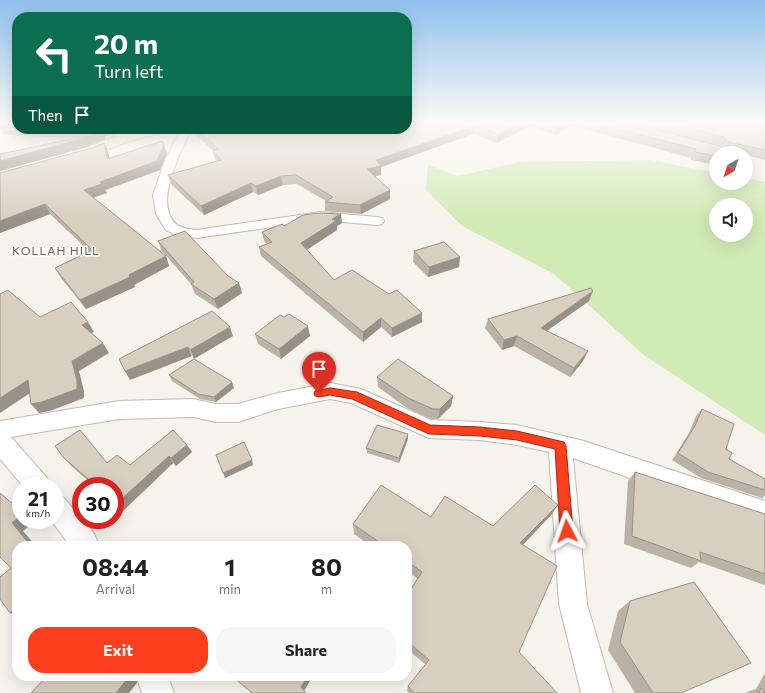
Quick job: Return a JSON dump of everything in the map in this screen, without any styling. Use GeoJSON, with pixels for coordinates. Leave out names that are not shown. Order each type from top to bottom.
{"type":"FeatureCollection","features":[{"type":"Feature","properties":{"kind":"street"},"geometry":{"type":"LineString","coordinates":[[62,161],[83,154]]}},
{"type":"Feature","properties":{"kind":"street"},"geometry":{"type":"LineString","coordinates":[[175,154],[160,195],[163,214],[171,227],[180,232],[197,234],[320,216],[377,221]]}},
{"type":"Feature","properties":{"kind":"street"},"geometry":{"type":"LineString","coordinates":[[30,477],[1,443],[119,410],[193,408],[216,413],[238,413],[278,400],[330,392],[354,395],[429,429],[480,431],[517,435],[584,451],[765,512]]}},
{"type":"Feature","properties":{"kind":"street"},"geometry":{"type":"LineString","coordinates":[[560,446],[573,604],[597,693]]}},
{"type":"Feature","properties":{"kind":"street"},"geometry":{"type":"LineString","coordinates":[[64,517],[83,541]]}},
{"type":"Feature","properties":{"kind":"street"},"geometry":{"type":"LineString","coordinates":[[154,681],[158,693]]}},
{"type":"Feature","properties":{"kind":"green space"},"geometry":{"type":"Polygon","coordinates":[[[651,160],[709,172],[709,190],[753,190],[753,179],[765,182],[765,435],[645,356],[554,274],[462,226],[426,190],[428,165],[458,176],[519,162],[651,160]]]}},
{"type":"Feature","properties":{"kind":"building"},"geometry":{"type":"Polygon","coordinates":[[[0,154],[25,154],[0,161],[0,154]]]}},
{"type":"Feature","properties":{"kind":"building"},"geometry":{"type":"Polygon","coordinates":[[[69,154],[106,154],[107,159],[121,154],[160,154],[157,161],[100,182],[102,184],[84,190],[166,256],[129,275],[130,277],[80,300],[55,268],[92,250],[45,204],[0,221],[0,173],[69,154]]]}},
{"type":"Feature","properties":{"kind":"building"},"geometry":{"type":"Polygon","coordinates":[[[216,154],[392,154],[376,160],[381,166],[367,169],[390,190],[360,205],[325,202],[333,197],[296,175],[281,176],[256,186],[251,183],[201,206],[168,175],[221,160],[216,154]]]}},
{"type":"Feature","properties":{"kind":"building"},"geometry":{"type":"Polygon","coordinates":[[[319,213],[341,214],[332,219],[336,221],[301,243],[334,280],[352,270],[389,294],[397,290],[422,313],[392,328],[381,318],[363,332],[259,247],[272,242],[262,232],[282,224],[284,226],[303,215],[319,213]]]}},
{"type":"Feature","properties":{"kind":"building"},"geometry":{"type":"Polygon","coordinates":[[[185,231],[228,276],[239,283],[214,299],[191,284],[194,282],[158,241],[185,231]]]}},
{"type":"Feature","properties":{"kind":"building"},"geometry":{"type":"Polygon","coordinates":[[[444,242],[460,257],[429,267],[414,251],[444,242]]]}},
{"type":"Feature","properties":{"kind":"building"},"geometry":{"type":"Polygon","coordinates":[[[591,288],[593,291],[541,328],[588,351],[574,368],[517,336],[504,340],[488,319],[591,288]]]}},
{"type":"Feature","properties":{"kind":"building"},"geometry":{"type":"Polygon","coordinates":[[[8,290],[40,317],[71,302],[88,322],[82,325],[103,343],[72,361],[77,381],[77,389],[42,402],[31,404],[28,380],[0,398],[0,294],[8,290]]]}},
{"type":"Feature","properties":{"kind":"building"},"geometry":{"type":"Polygon","coordinates":[[[212,311],[230,327],[190,350],[188,347],[125,371],[119,359],[212,311]]]}},
{"type":"Feature","properties":{"kind":"building"},"geometry":{"type":"Polygon","coordinates":[[[289,314],[308,326],[279,349],[255,334],[280,315],[284,317],[289,314]]]}},
{"type":"Feature","properties":{"kind":"building"},"geometry":{"type":"Polygon","coordinates":[[[194,359],[232,382],[214,397],[198,394],[169,375],[194,359]]]}},
{"type":"Feature","properties":{"kind":"building"},"geometry":{"type":"Polygon","coordinates":[[[398,359],[453,396],[440,409],[433,409],[408,398],[377,377],[398,359]]]}},
{"type":"Feature","properties":{"kind":"building"},"geometry":{"type":"Polygon","coordinates":[[[702,409],[734,424],[726,449],[732,453],[729,459],[765,479],[765,490],[708,472],[678,453],[695,426],[702,409]]]}},
{"type":"Feature","properties":{"kind":"building"},"geometry":{"type":"Polygon","coordinates":[[[377,425],[408,434],[399,458],[366,448],[377,425]]]}},
{"type":"Feature","properties":{"kind":"building"},"geometry":{"type":"Polygon","coordinates":[[[80,430],[107,463],[117,455],[130,465],[173,430],[187,445],[171,458],[169,456],[124,497],[124,477],[86,477],[63,457],[55,446],[80,430]]]}},
{"type":"Feature","properties":{"kind":"building"},"geometry":{"type":"Polygon","coordinates":[[[244,442],[252,460],[223,473],[216,455],[244,442]]]}},
{"type":"Feature","properties":{"kind":"building"},"geometry":{"type":"Polygon","coordinates":[[[635,472],[765,514],[765,574],[700,552],[701,561],[632,536],[635,472]]]}},
{"type":"Feature","properties":{"kind":"building"},"geometry":{"type":"Polygon","coordinates":[[[381,485],[431,517],[445,496],[493,526],[535,485],[558,505],[520,543],[557,566],[519,652],[557,693],[414,693],[408,686],[429,660],[412,645],[412,587],[422,572],[412,565],[412,541],[378,541],[353,524],[381,485]]]}},
{"type":"Feature","properties":{"kind":"building"},"geometry":{"type":"Polygon","coordinates":[[[0,493],[12,503],[12,529],[17,529],[27,541],[12,541],[12,611],[10,613],[0,599],[0,577],[11,568],[0,557],[0,493]]]}},
{"type":"Feature","properties":{"kind":"building"},"geometry":{"type":"Polygon","coordinates":[[[694,582],[751,663],[681,693],[653,693],[620,642],[630,601],[694,582]]]}},
{"type":"Feature","properties":{"kind":"building"},"geometry":{"type":"Polygon","coordinates":[[[42,681],[125,681],[116,693],[31,693],[42,681]]]}},
{"type":"Feature","properties":{"kind":"building"},"geometry":{"type":"Polygon","coordinates":[[[238,681],[305,681],[301,687],[306,693],[252,693],[238,681]]]}},
{"type":"Feature","properties":{"kind":"building"},"geometry":{"type":"Polygon","coordinates":[[[761,688],[765,693],[759,693],[761,688]]]}},
{"type":"Feature","properties":{"kind":"district","name":"KOLLAH HILL"},"geometry":{"type":"Point","coordinates":[56,250]}},
{"type":"Feature","properties":{"kind":"route"},"geometry":{"type":"LineString","coordinates":[[319,393],[330,392],[354,395],[429,429],[480,431],[517,435],[560,446],[567,531]]}}]}
